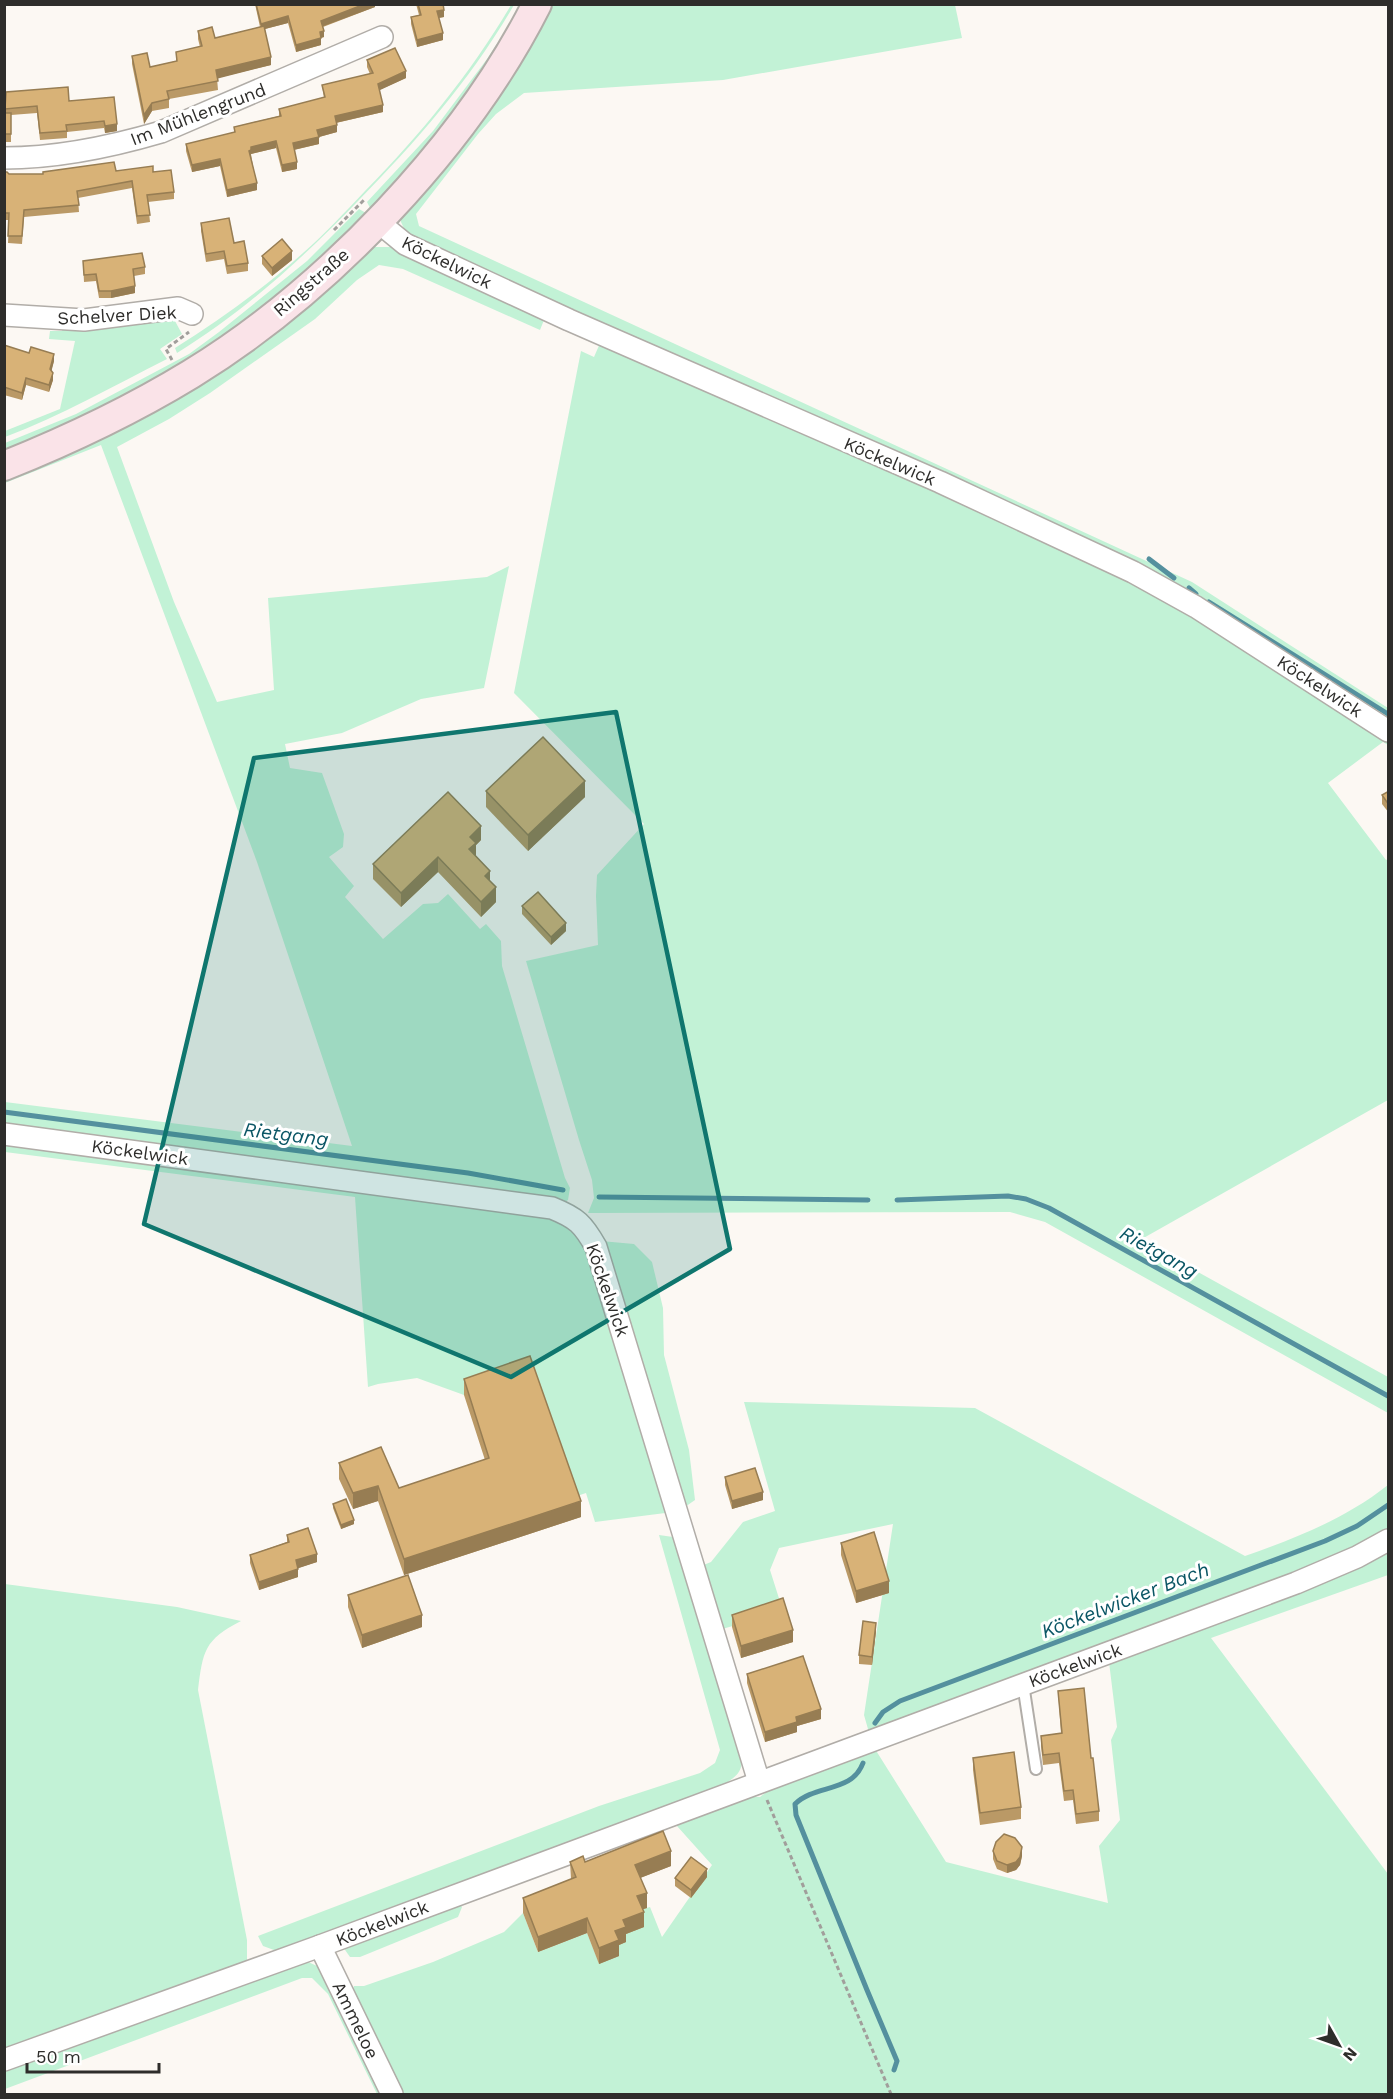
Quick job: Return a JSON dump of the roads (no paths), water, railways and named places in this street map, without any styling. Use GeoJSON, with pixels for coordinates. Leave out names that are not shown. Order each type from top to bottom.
{"type":"FeatureCollection","features":[{"type":"Feature","properties":{"kind":"main road","name":"Ringstraße"},"geometry":{"type":"LineString","coordinates":[[4,466],[89,430],[192,373],[245,338],[288,304],[326,271],[369,212],[411,186],[455,133],[494,79],[537,4]]}},
{"type":"Feature","properties":{"kind":"street","name":"Im Mühlengrund"},"geometry":{"type":"LineString","coordinates":[[4,158],[37,157],[86,151],[125,143],[161,132],[382,37]]}},
{"type":"Feature","properties":{"kind":"street","name":"Köckelwick"},"geometry":{"type":"LineString","coordinates":[[369,212],[405,244],[743,397],[940,482],[1133,572],[1196,607],[1389,731]]}},
{"type":"Feature","properties":{"kind":"street","name":"Schelver Diek"},"geometry":{"type":"LineString","coordinates":[[4,315],[84,320],[178,308],[192,314]]}},
{"type":"Feature","properties":{"kind":"street","name":"Köckelwick"},"geometry":{"type":"LineString","coordinates":[[4,1134],[552,1208],[573,1216],[596,1247],[759,1782]]}},
{"type":"Feature","properties":{"kind":"street","name":"Köckelwick"},"geometry":{"type":"LineString","coordinates":[[4,2060],[320,1946],[1296,1583],[1358,1557],[1389,1540]]}},
{"type":"Feature","properties":{"kind":"street","name":"Ammeloe"},"geometry":{"type":"LineString","coordinates":[[320,1946],[392,2094]]}},
{"type":"Feature","properties":{"kind":"lane"},"geometry":{"type":"LineString","coordinates":[[1023,1684],[1036,1769]]}},
{"type":"Feature","properties":{"kind":"waterway"},"geometry":{"type":"LineString","coordinates":[[1149,559],[1174,578]]}},
{"type":"Feature","properties":{"kind":"waterway"},"geometry":{"type":"LineString","coordinates":[[1189,588],[1196,594]]}},
{"type":"Feature","properties":{"kind":"waterway"},"geometry":{"type":"LineString","coordinates":[[1209,602],[1388,714]]}},
{"type":"Feature","properties":{"kind":"waterway","name":"Rietgang"},"geometry":{"type":"LineString","coordinates":[[4,1112],[468,1173],[563,1190]]}},
{"type":"Feature","properties":{"kind":"waterway","name":"Rietgang"},"geometry":{"type":"LineString","coordinates":[[897,1200],[1008,1196],[1026,1199],[1049,1208],[1388,1396]]}},
{"type":"Feature","properties":{"kind":"waterway","name":"Rietgang"},"geometry":{"type":"LineString","coordinates":[[599,1197],[868,1200]]}},
{"type":"Feature","properties":{"kind":"waterway","name":"Köckelwicker Bach"},"geometry":{"type":"LineString","coordinates":[[875,1723],[883,1712],[900,1701],[1325,1541],[1357,1526],[1388,1505]]}},
{"type":"Feature","properties":{"kind":"waterway","name":"Köckelwicker Bach"},"geometry":{"type":"LineString","coordinates":[[863,1763],[858,1773],[851,1779],[813,1793],[795,1804],[796,1815],[897,2061],[894,2070]]}}]}
